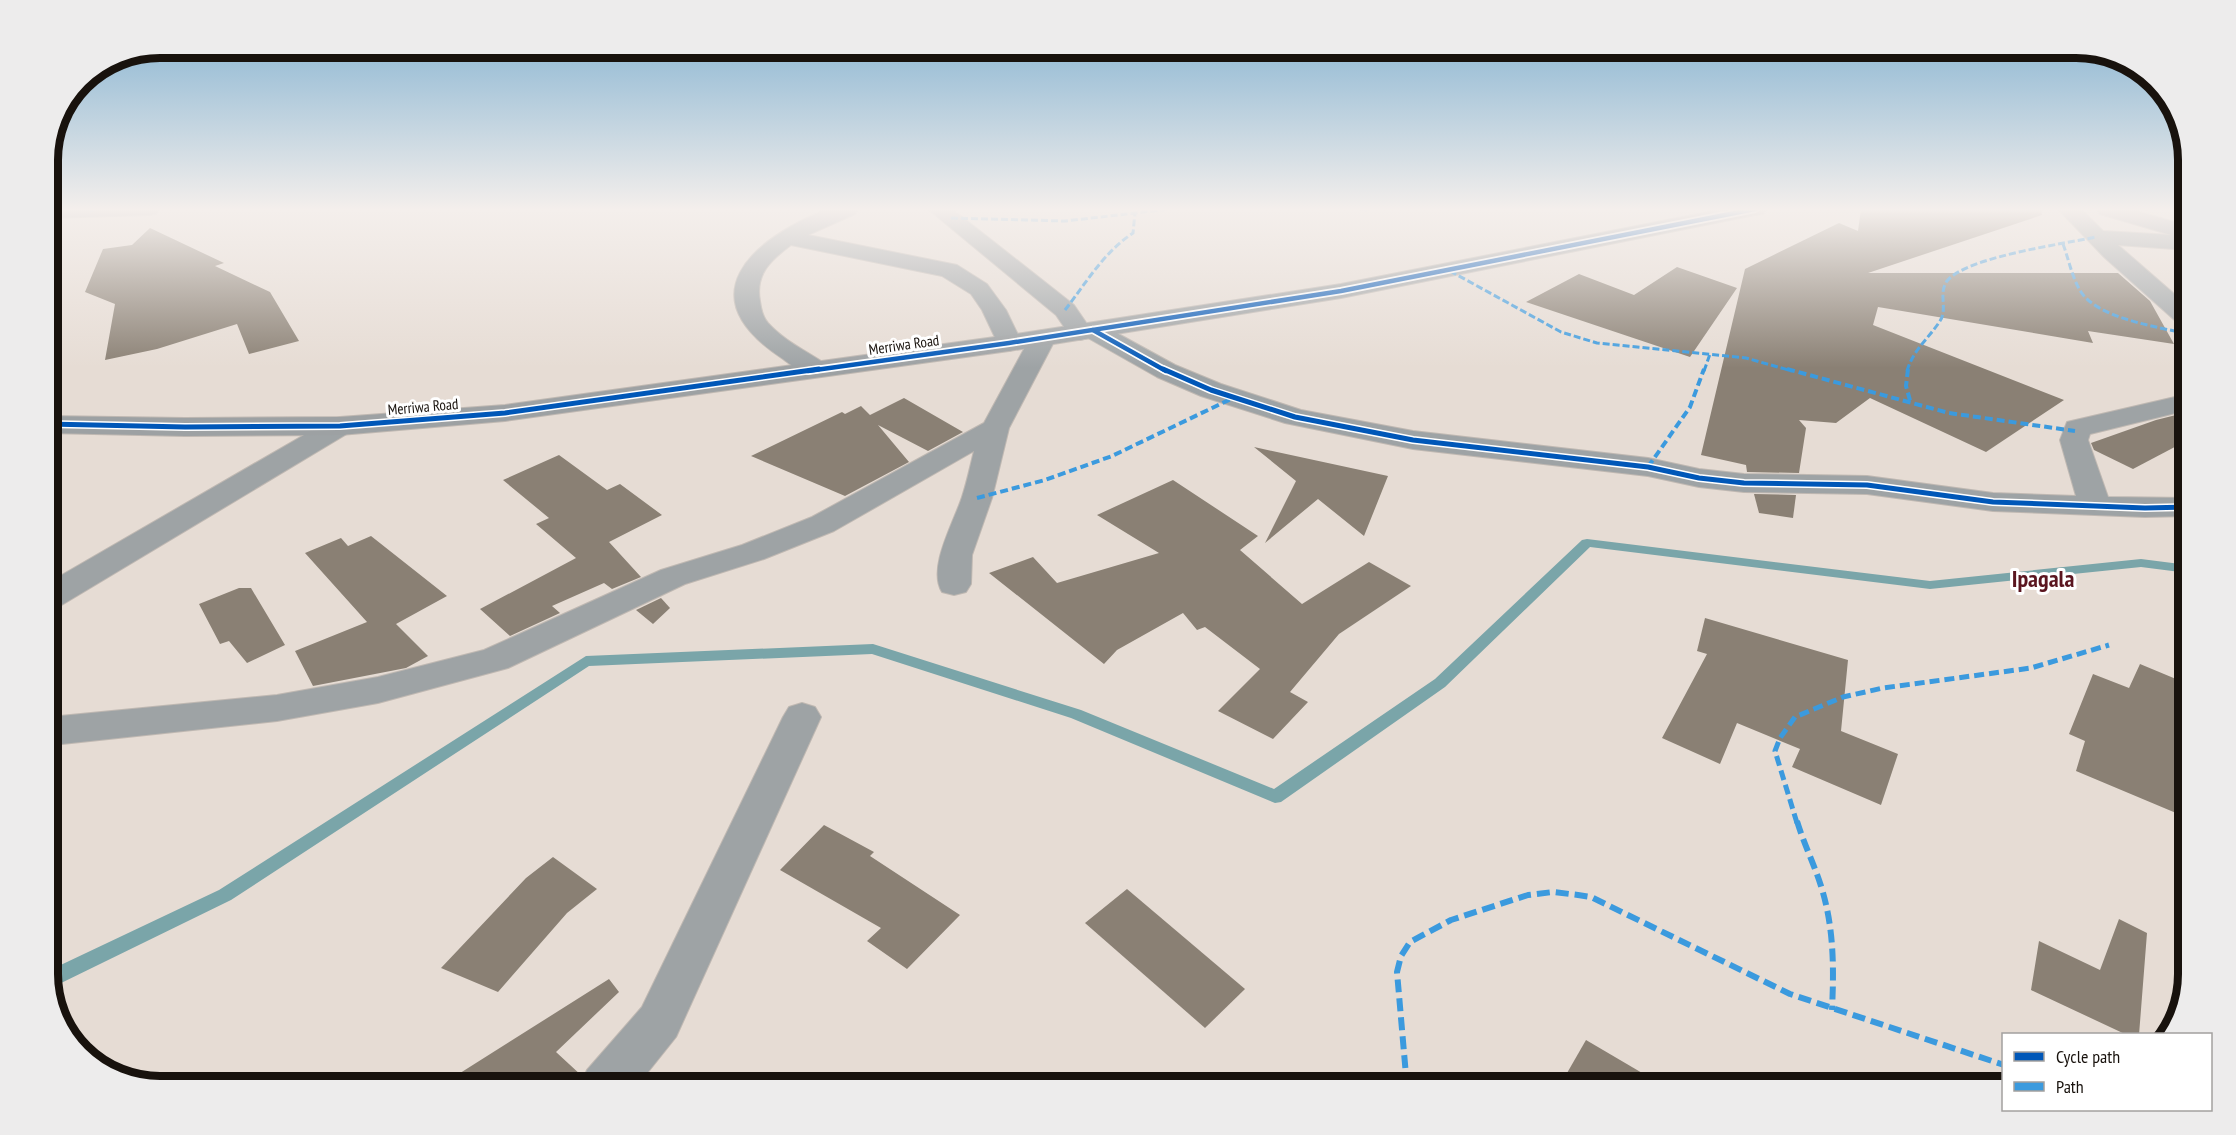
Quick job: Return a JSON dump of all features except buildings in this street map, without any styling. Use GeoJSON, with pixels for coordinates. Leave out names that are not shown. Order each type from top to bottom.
{"type":"FeatureCollection","features":[{"type":"Feature","properties":{"kind":"street"},"geometry":{"type":"LineString","coordinates":[[761,262],[750,272],[747,283],[753,320],[762,331],[815,369]]}},
{"type":"Feature","properties":{"kind":"street"},"geometry":{"type":"LineString","coordinates":[[910,262],[949,270],[979,289],[994,310],[1010,343]]}},
{"type":"Feature","properties":{"kind":"street"},"geometry":{"type":"LineString","coordinates":[[1005,262],[1065,310],[1087,331],[1211,390],[1295,417],[1375,433],[1648,467],[1699,478],[1744,483],[1867,485],[1993,502],[2095,507],[2177,507]]}},
{"type":"Feature","properties":{"kind":"street","name":"Merriwa Road"},"geometry":{"type":"LineString","coordinates":[[59,424],[184,427],[340,426],[505,413],[1044,338],[1341,291],[1495,262]]}},
{"type":"Feature","properties":{"kind":"street"},"geometry":{"type":"LineString","coordinates":[[2124,262],[2177,309]]}},
{"type":"Feature","properties":{"kind":"street"},"geometry":{"type":"LineString","coordinates":[[954,584],[956,555],[977,498],[994,428],[1044,338]]}},
{"type":"Feature","properties":{"kind":"street"},"geometry":{"type":"LineString","coordinates":[[2095,507],[2074,440],[2077,428],[2124,419],[2177,405]]}},
{"type":"Feature","properties":{"kind":"street"},"geometry":{"type":"LineString","coordinates":[[59,592],[340,426]]}},
{"type":"Feature","properties":{"kind":"street"},"geometry":{"type":"LineString","coordinates":[[59,730],[277,708],[378,690],[495,659],[673,577],[753,552],[823,524],[994,428]]}},
{"type":"Feature","properties":{"kind":"street"},"geometry":{"type":"LineString","coordinates":[[615,1076],[659,1022],[802,717]]}},
{"type":"Feature","properties":{"kind":"waterway"},"geometry":{"type":"LineString","coordinates":[[59,975],[225,895],[586,661],[873,649],[1076,714],[1275,797],[1440,683],[1587,543],[1930,585],[2141,563],[2178,568]]}},
{"type":"Feature","properties":{"kind":"marked path"},"geometry":{"type":"LineString","coordinates":[[1065,310],[1101,262]]}},
{"type":"Feature","properties":{"kind":"marked path"},"geometry":{"type":"LineString","coordinates":[[1911,404],[1906,386],[1908,368],[1921,344],[1942,318],[1946,283],[1959,271],[1980,262]]}},
{"type":"Feature","properties":{"kind":"marked path"},"geometry":{"type":"LineString","coordinates":[[2069,262],[2077,285],[2092,303],[2117,315],[2177,332]]}},
{"type":"Feature","properties":{"kind":"marked path"},"geometry":{"type":"LineString","coordinates":[[1450,271],[1561,332],[1597,343],[1746,358],[1949,413],[2075,431]]}},
{"type":"Feature","properties":{"kind":"marked path"},"geometry":{"type":"LineString","coordinates":[[1648,467],[1690,407],[1710,354]]}},
{"type":"Feature","properties":{"kind":"marked path"},"geometry":{"type":"LineString","coordinates":[[977,498],[1045,480],[1112,456],[1233,398]]}},
{"type":"Feature","properties":{"kind":"marked path"},"geometry":{"type":"LineString","coordinates":[[1832,1010],[1834,957],[1828,917],[1821,886],[1805,847],[1775,751],[1780,738],[1795,717],[1843,697],[1883,688],[2031,668],[2109,645]]}},
{"type":"Feature","properties":{"kind":"marked path"},"geometry":{"type":"LineString","coordinates":[[1406,1076],[1397,972],[1401,956],[1407,945],[1419,935],[1451,920],[1528,895],[1547,892],[1591,897],[1790,994],[2002,1064]]}},
{"type":"Feature","properties":{"kind":"cycle path"},"geometry":{"type":"LineString","coordinates":[[59,424],[185,427],[340,426],[505,413],[1009,343],[1341,291],[1488,262]]}},
{"type":"Feature","properties":{"kind":"cycle path"},"geometry":{"type":"LineString","coordinates":[[1093,330],[1166,371],[1211,390],[1295,417],[1413,440],[1648,467],[1699,478],[1744,483],[1867,485],[1993,502],[2177,507]]}},
{"type":"Feature","properties":{"kind":"district","name":"Ipagala"},"geometry":{"type":"Point","coordinates":[2043,579]}}]}
